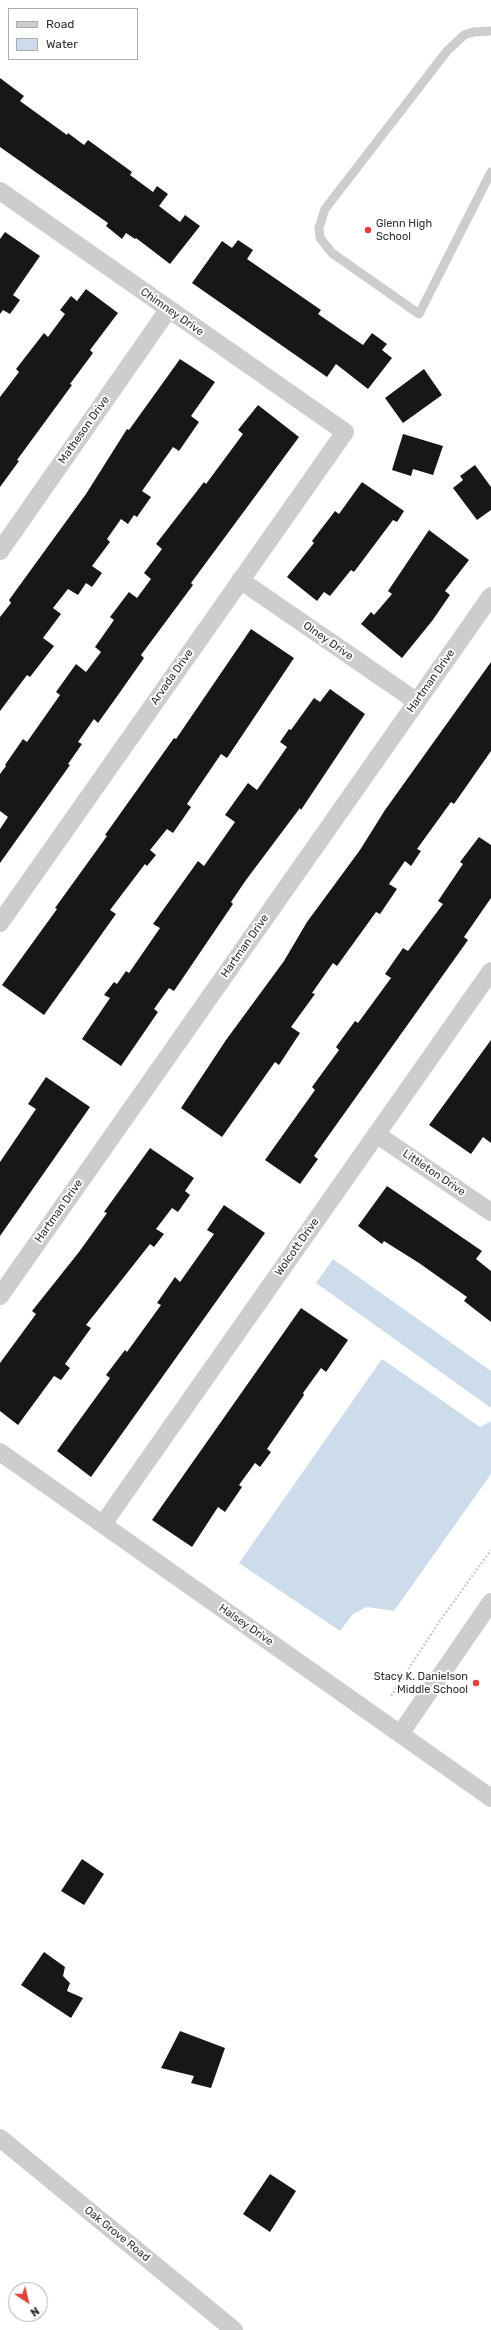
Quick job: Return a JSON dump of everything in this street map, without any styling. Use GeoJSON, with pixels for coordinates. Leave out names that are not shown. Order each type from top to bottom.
{"type":"FeatureCollection","features":[{"type":"Feature","properties":{"kind":"street","name":"Chimney Drive"},"geometry":{"type":"LineString","coordinates":[[0,191],[168,310],[345,432]]}},
{"type":"Feature","properties":{"kind":"street","name":"Matheson Drive"},"geometry":{"type":"LineString","coordinates":[[0,551],[168,310]]}},
{"type":"Feature","properties":{"kind":"street","name":"Arvada Drive"},"geometry":{"type":"LineString","coordinates":[[0,923],[345,432]]}},
{"type":"Feature","properties":{"kind":"street","name":"Olney Drive"},"geometry":{"type":"LineString","coordinates":[[240,580],[416,701]]}},
{"type":"Feature","properties":{"kind":"street","name":"Hartman Drive"},"geometry":{"type":"LineString","coordinates":[[0,1296],[491,596]]}},
{"type":"Feature","properties":{"kind":"street","name":"Wolcott Drive"},"geometry":{"type":"LineString","coordinates":[[103,1524],[491,971]]}},
{"type":"Feature","properties":{"kind":"street","name":"Littleton Drive"},"geometry":{"type":"LineString","coordinates":[[376,1134],[491,1212]]}},
{"type":"Feature","properties":{"kind":"street","name":"Halsey Drive"},"geometry":{"type":"LineString","coordinates":[[0,1452],[491,1798]]}},
{"type":"Feature","properties":{"kind":"street"},"geometry":{"type":"LineString","coordinates":[[400,1734],[491,1602]]}},
{"type":"Feature","properties":{"kind":"street","name":"Oak Grove Road"},"geometry":{"type":"LineString","coordinates":[[0,2138],[234,2330]]}},
{"type":"Feature","properties":{"kind":"lane"},"geometry":{"type":"LineString","coordinates":[[491,31],[473,32],[464,35],[447,51],[325,209],[319,228],[320,238],[332,253],[418,314],[491,172]]}},
{"type":"Feature","properties":{"kind":"path"},"geometry":{"type":"LineString","coordinates":[[391,1696],[439,1622],[491,1550]]}},
{"type":"Feature","properties":{"kind":"water"},"geometry":{"type":"Polygon","coordinates":[[[333,1259],[491,1371],[491,1408],[316,1283],[333,1259]]]}},
{"type":"Feature","properties":{"kind":"water"},"geometry":{"type":"Polygon","coordinates":[[[382,1359],[480,1427],[491,1421],[491,1474],[394,1611],[367,1607],[353,1614],[340,1631],[239,1563],[382,1359]]]}},
{"type":"Feature","properties":{"kind":"building"},"geometry":{"type":"Polygon","coordinates":[[[0,78],[24,96],[20,101],[67,135],[68,133],[84,145],[88,140],[132,172],[130,175],[153,192],[157,186],[168,194],[159,206],[180,222],[185,215],[200,226],[170,264],[136,238],[135,239],[126,233],[122,239],[106,226],[108,223],[0,147],[0,78]]]}},
{"type":"Feature","properties":{"kind":"building"},"geometry":{"type":"Polygon","coordinates":[[[5,232],[40,256],[13,295],[20,300],[10,314],[3,310],[0,314],[0,239],[5,232]]]}},
{"type":"Feature","properties":{"kind":"building"},"geometry":{"type":"Polygon","coordinates":[[[238,240],[253,250],[247,259],[321,310],[318,314],[363,345],[372,333],[387,344],[382,350],[392,358],[368,389],[336,364],[327,377],[192,283],[222,241],[232,248],[238,240]]]}},
{"type":"Feature","properties":{"kind":"building"},"geometry":{"type":"Polygon","coordinates":[[[86,289],[118,313],[90,350],[93,353],[70,384],[72,385],[17,460],[19,461],[0,487],[0,397],[19,372],[16,369],[44,333],[48,337],[65,314],[60,310],[71,296],[77,301],[86,289]]]}},
{"type":"Feature","properties":{"kind":"building"},"geometry":{"type":"Polygon","coordinates":[[[180,359],[215,382],[191,416],[199,422],[179,451],[173,447],[142,491],[151,497],[137,517],[134,515],[128,524],[121,519],[107,539],[110,542],[92,566],[102,573],[92,587],[86,583],[78,595],[68,589],[53,608],[61,614],[43,638],[54,646],[30,677],[27,675],[0,711],[0,617],[11,603],[9,600],[86,494],[127,429],[129,430],[180,359]]]}},
{"type":"Feature","properties":{"kind":"building"},"geometry":{"type":"Polygon","coordinates":[[[424,369],[442,395],[403,423],[385,398],[424,369]]]}},
{"type":"Feature","properties":{"kind":"building"},"geometry":{"type":"Polygon","coordinates":[[[258,405],[299,437],[191,583],[193,585],[141,655],[144,658],[98,723],[94,719],[78,742],[82,744],[68,764],[70,765],[0,863],[0,829],[8,817],[0,811],[0,774],[6,766],[5,765],[23,739],[27,742],[60,695],[56,692],[76,664],[86,672],[101,652],[95,647],[114,620],[110,617],[129,592],[137,598],[151,579],[144,573],[162,549],[156,544],[204,482],[206,484],[243,434],[238,430],[258,405]]]}},
{"type":"Feature","properties":{"kind":"building"},"geometry":{"type":"Polygon","coordinates":[[[403,434],[443,446],[433,475],[413,469],[411,476],[392,470],[403,434]]]}},
{"type":"Feature","properties":{"kind":"building"},"geometry":{"type":"Polygon","coordinates":[[[475,465],[491,487],[491,510],[477,520],[453,488],[463,480],[460,476],[475,465]]]}},
{"type":"Feature","properties":{"kind":"building"},"geometry":{"type":"Polygon","coordinates":[[[362,482],[404,511],[397,522],[393,520],[354,572],[351,570],[330,596],[324,592],[317,601],[287,577],[314,543],[312,541],[335,511],[339,514],[362,482]]]}},
{"type":"Feature","properties":{"kind":"building"},"geometry":{"type":"Polygon","coordinates":[[[429,530],[469,560],[445,591],[450,595],[432,621],[402,658],[361,624],[371,612],[374,615],[392,594],[388,591],[429,530]]]}},
{"type":"Feature","properties":{"kind":"building"},"geometry":{"type":"Polygon","coordinates":[[[251,629],[294,658],[227,758],[221,754],[187,804],[191,807],[173,833],[167,829],[150,850],[156,855],[147,866],[145,864],[110,910],[116,914],[44,1015],[2,985],[57,909],[55,908],[107,836],[105,835],[174,738],[176,739],[251,629]]]}},
{"type":"Feature","properties":{"kind":"building"},"geometry":{"type":"Polygon","coordinates":[[[491,662],[491,751],[454,804],[451,802],[417,849],[421,851],[411,866],[405,861],[389,884],[397,889],[380,914],[376,912],[337,966],[333,963],[312,993],[315,994],[291,1027],[300,1033],[279,1065],[275,1062],[222,1137],[181,1108],[226,1040],[284,961],[307,922],[360,850],[385,810],[491,662]]]}},
{"type":"Feature","properties":{"kind":"building"},"geometry":{"type":"Polygon","coordinates":[[[330,689],[365,714],[301,810],[300,808],[246,880],[231,902],[233,904],[174,991],[169,988],[154,1009],[158,1012],[121,1066],[82,1039],[110,998],[104,995],[114,982],[117,984],[126,971],[129,973],[160,928],[153,924],[198,861],[204,866],[235,822],[225,815],[248,783],[257,790],[287,747],[280,742],[289,729],[291,730],[314,698],[320,702],[330,689]]]}},
{"type":"Feature","properties":{"kind":"building"},"geometry":{"type":"Polygon","coordinates":[[[479,837],[491,845],[491,898],[464,937],[468,940],[314,1156],[318,1159],[300,1184],[265,1160],[315,1090],[312,1087],[339,1050],[336,1047],[355,1021],[358,1023],[391,978],[385,974],[403,948],[408,951],[443,904],[438,901],[463,864],[460,862],[479,837]]]}},
{"type":"Feature","properties":{"kind":"building"},"geometry":{"type":"Polygon","coordinates":[[[491,1040],[491,1143],[483,1137],[471,1154],[429,1125],[491,1040]]]}},
{"type":"Feature","properties":{"kind":"building"},"geometry":{"type":"Polygon","coordinates":[[[46,1077],[90,1107],[0,1236],[0,1162],[36,1109],[28,1104],[46,1077]]]}},
{"type":"Feature","properties":{"kind":"building"},"geometry":{"type":"Polygon","coordinates":[[[150,1148],[194,1178],[185,1191],[190,1195],[178,1212],[172,1208],[156,1229],[164,1234],[154,1247],[150,1244],[86,1325],[91,1328],[65,1364],[70,1368],[61,1380],[54,1376],[18,1425],[0,1411],[0,1363],[36,1314],[32,1311],[79,1252],[107,1213],[104,1212],[150,1148]]]}},
{"type":"Feature","properties":{"kind":"building"},"geometry":{"type":"Polygon","coordinates":[[[387,1186],[482,1251],[476,1259],[491,1271],[491,1322],[464,1301],[467,1297],[419,1263],[384,1241],[382,1244],[358,1226],[387,1186]]]}},
{"type":"Feature","properties":{"kind":"building"},"geometry":{"type":"Polygon","coordinates":[[[224,1205],[265,1233],[91,1477],[57,1451],[110,1378],[106,1375],[125,1350],[127,1352],[161,1305],[157,1303],[175,1277],[180,1282],[214,1234],[207,1230],[224,1205]]]}},
{"type":"Feature","properties":{"kind":"building"},"geometry":{"type":"Polygon","coordinates":[[[301,1308],[348,1340],[326,1372],[321,1368],[303,1393],[304,1395],[267,1449],[271,1452],[260,1467],[255,1463],[239,1485],[242,1487],[225,1512],[218,1507],[192,1547],[152,1520],[301,1308]]]}},
{"type":"Feature","properties":{"kind":"building"},"geometry":{"type":"Polygon","coordinates":[[[82,1859],[104,1874],[84,1905],[61,1891],[82,1859]]]}},
{"type":"Feature","properties":{"kind":"building"},"geometry":{"type":"Polygon","coordinates":[[[44,1952],[65,1967],[63,1976],[70,1983],[67,1991],[83,1998],[71,2018],[21,1985],[44,1952]]]}},
{"type":"Feature","properties":{"kind":"building"},"geometry":{"type":"Polygon","coordinates":[[[180,2031],[225,2048],[211,2088],[191,2083],[194,2076],[161,2068],[180,2031]]]}},
{"type":"Feature","properties":{"kind":"building"},"geometry":{"type":"Polygon","coordinates":[[[270,2174],[296,2191],[270,2232],[243,2214],[270,2174]]]}},
{"type":"Feature","properties":{"kind":"place","name":"Glenn High School"},"geometry":{"type":"Point","coordinates":[368,230]}},
{"type":"Feature","properties":{"kind":"place","name":"Stacy K. Danielson Middle School"},"geometry":{"type":"Point","coordinates":[476,1683]}}]}
